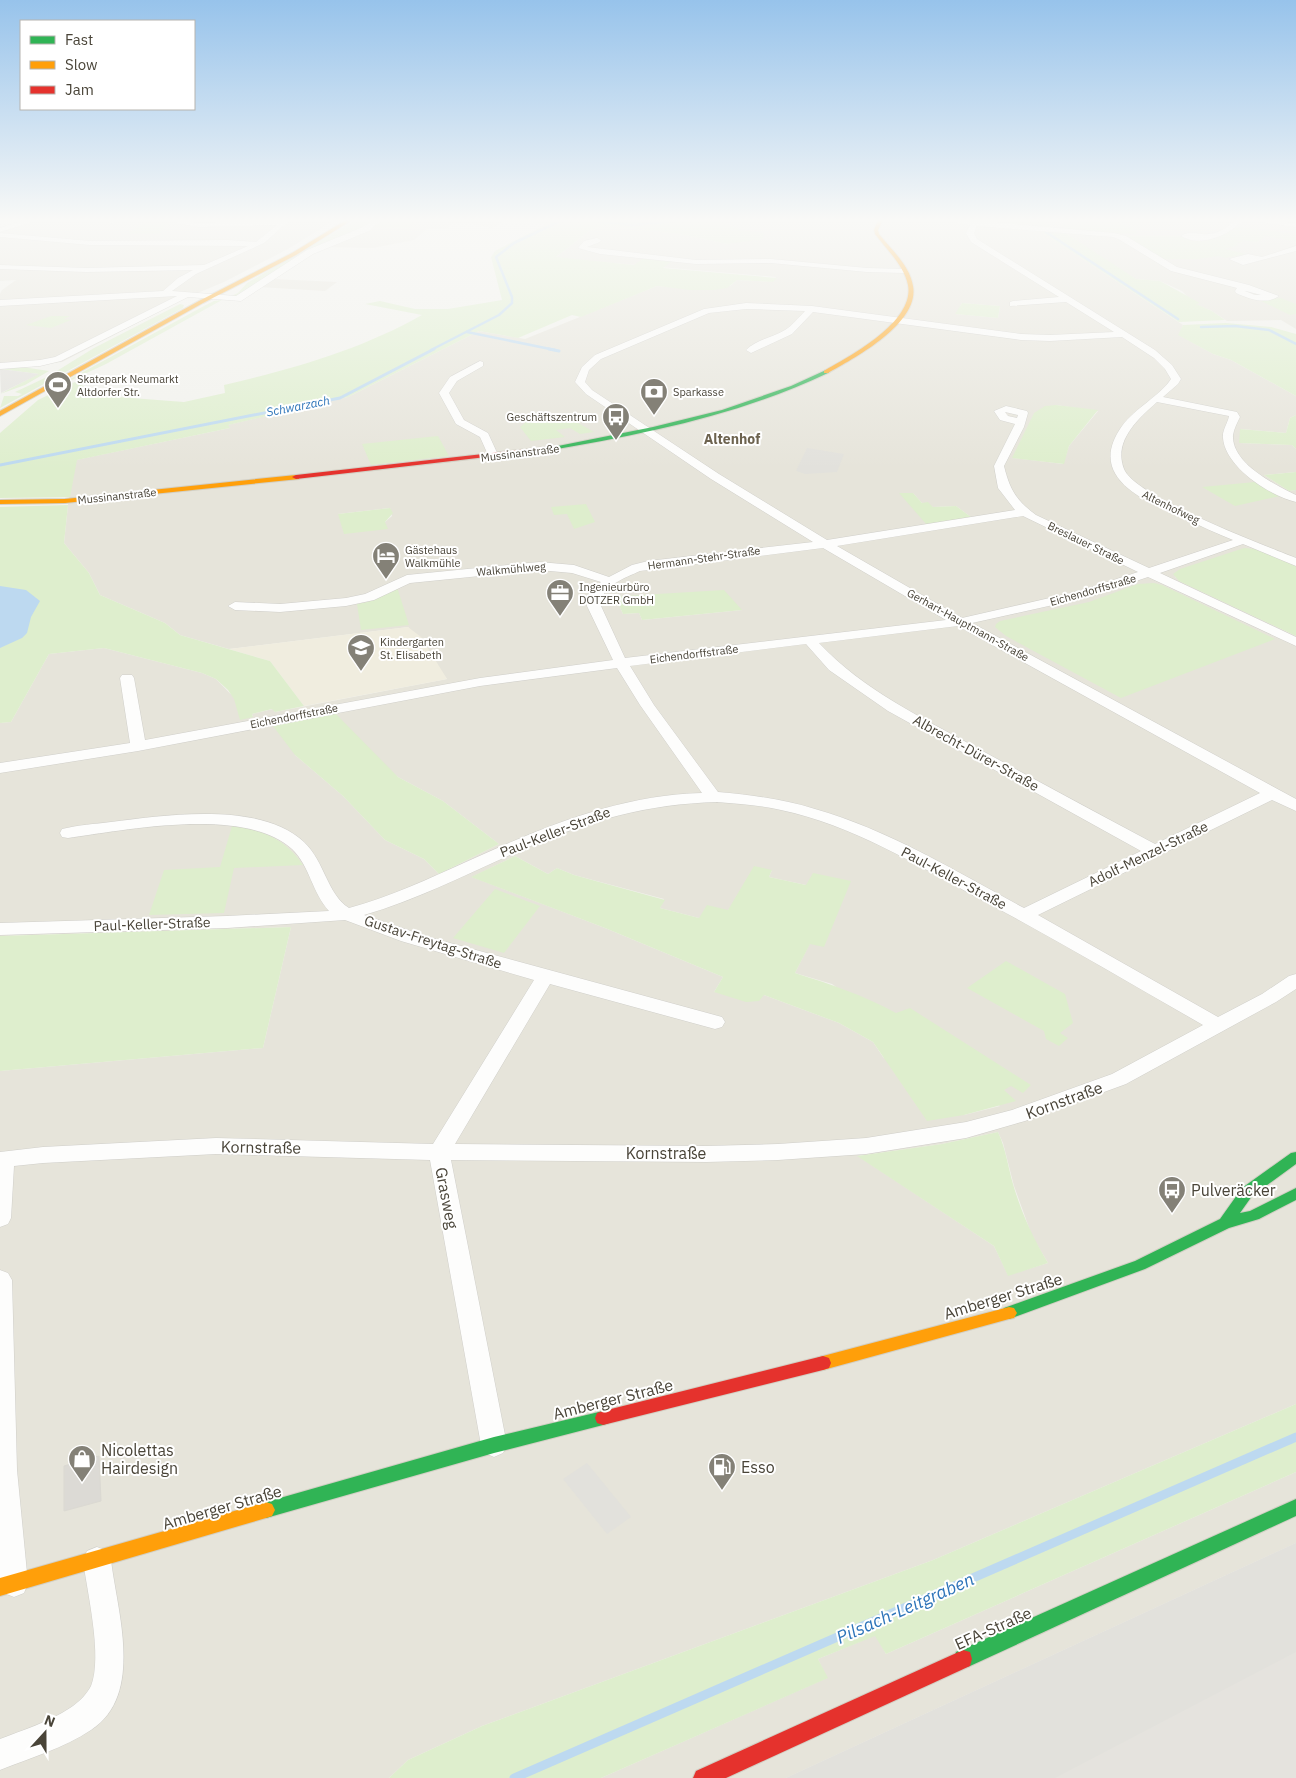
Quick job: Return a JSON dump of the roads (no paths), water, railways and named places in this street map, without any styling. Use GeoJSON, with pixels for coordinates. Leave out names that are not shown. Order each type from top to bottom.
{"type":"FeatureCollection","features":[{"type":"Feature","properties":{"kind":"street"},"geometry":{"type":"LineString","coordinates":[[0,366],[40,363],[58,359],[171,303]]}},
{"type":"Feature","properties":{"kind":"street"},"geometry":{"type":"LineString","coordinates":[[0,414],[199,303]]}},
{"type":"Feature","properties":{"kind":"street","name":"Mussinanstraße"},"geometry":{"type":"LineString","coordinates":[[0,502],[65,502],[494,456],[561,448],[648,431],[753,402],[820,375],[863,350],[896,321],[910,303]]}},
{"type":"Feature","properties":{"kind":"street"},"geometry":{"type":"LineString","coordinates":[[1012,304],[1023,303]]}},
{"type":"Feature","properties":{"kind":"street","name":"Altenhofweg"},"geometry":{"type":"LineString","coordinates":[[1074,303],[1155,356],[1168,367],[1174,376],[1175,382],[1133,420],[1121,435],[1116,452],[1118,471],[1125,481],[1151,498],[1296,562]]}},
{"type":"Feature","properties":{"kind":"street","name":"Gerhart-Hauptmann-Straße"},"geometry":{"type":"LineString","coordinates":[[812,309],[763,305],[707,311],[593,360],[580,378],[583,386],[703,469],[825,544],[960,622],[1296,806]]}},
{"type":"Feature","properties":{"kind":"street"},"geometry":{"type":"LineString","coordinates":[[751,350],[793,329],[812,309],[1021,336],[1050,338],[1123,334]]}},
{"type":"Feature","properties":{"kind":"street"},"geometry":{"type":"LineString","coordinates":[[480,364],[450,382],[444,389],[444,393],[460,422],[484,435],[494,456]]}},
{"type":"Feature","properties":{"kind":"street"},"geometry":{"type":"LineString","coordinates":[[1156,399],[1234,414],[1235,417],[1228,440],[1234,454],[1243,466],[1261,480],[1296,499]]}},
{"type":"Feature","properties":{"kind":"street","name":"Breslauer Straße"},"geometry":{"type":"LineString","coordinates":[[1021,422],[999,466],[1004,488],[1025,512],[1073,538],[1296,642]]}},
{"type":"Feature","properties":{"kind":"street","name":"Hermann-Stehr-Straße"},"geometry":{"type":"LineString","coordinates":[[713,797],[620,663],[594,606],[594,599],[600,590],[610,581],[636,568],[665,562],[825,544],[1025,512]]}},
{"type":"Feature","properties":{"kind":"street","name":"Eichendorffstraße"},"geometry":{"type":"LineString","coordinates":[[0,768],[138,746],[473,683],[620,663],[960,622],[1061,600],[1149,573],[1244,540]]}},
{"type":"Feature","properties":{"kind":"street","name":"Walkmühlweg"},"geometry":{"type":"LineString","coordinates":[[236,606],[280,608],[346,602],[368,598],[407,579],[525,566],[552,566],[574,569],[610,581]]}},
{"type":"Feature","properties":{"kind":"street","name":"Albrecht-Dürer-Straße"},"geometry":{"type":"LineString","coordinates":[[809,640],[834,667],[893,708],[1154,851]]}},
{"type":"Feature","properties":{"kind":"street"},"geometry":{"type":"LineString","coordinates":[[127,678],[138,746]]}},
{"type":"Feature","properties":{"kind":"street","name":"Adolf-Menzel-Straße"},"geometry":{"type":"LineString","coordinates":[[1024,915],[1273,793]]}},
{"type":"Feature","properties":{"kind":"street","name":"Paul-Keller-Straße"},"geometry":{"type":"LineString","coordinates":[[0,929],[285,920],[347,914],[386,903],[595,814],[652,802],[713,797],[772,803],[813,812],[880,839],[1024,915],[1218,1025]]}},
{"type":"Feature","properties":{"kind":"street","name":"Gustav-Freytag-Straße"},"geometry":{"type":"LineString","coordinates":[[68,833],[130,825],[220,820],[238,820],[266,827],[295,842],[315,869],[326,896],[335,906],[347,914],[402,935],[544,977],[715,1022]]}},
{"type":"Feature","properties":{"kind":"street","name":"Grasweg"},"geometry":{"type":"LineString","coordinates":[[494,1444],[439,1152],[544,977]]}},
{"type":"Feature","properties":{"kind":"street","name":"Kornstraße"},"geometry":{"type":"LineString","coordinates":[[2,1160],[216,1146],[439,1152],[706,1154],[778,1152],[866,1146],[966,1130],[1018,1116],[1120,1079],[1269,998],[1296,980]]}},
{"type":"Feature","properties":{"kind":"street","name":"Amberger Straße"},"geometry":{"type":"LineString","coordinates":[[1226,1223],[1247,1192],[1296,1157]]}},
{"type":"Feature","properties":{"kind":"street"},"geometry":{"type":"LineString","coordinates":[[0,1218],[2,1160]]}},
{"type":"Feature","properties":{"kind":"street","name":"Amberger Straße"},"geometry":{"type":"LineString","coordinates":[[7,1585],[494,1444],[775,1376],[1017,1311],[1140,1265],[1226,1223],[1254,1215],[1296,1193]]}},
{"type":"Feature","properties":{"kind":"street"},"geometry":{"type":"LineString","coordinates":[[0,1280],[2,1475],[8,1545],[7,1585]]}},
{"type":"Feature","properties":{"kind":"street","name":"EFA-Straße"},"geometry":{"type":"LineString","coordinates":[[703,1778],[1296,1507]]}},
{"type":"Feature","properties":{"kind":"street"},"geometry":{"type":"LineString","coordinates":[[0,1755],[55,1732],[82,1718],[97,1703],[106,1686],[109,1664],[108,1645],[97,1560]]}},
{"type":"Feature","properties":{"kind":"water"},"geometry":{"type":"Polygon","coordinates":[[[0,586],[26,590],[40,601],[31,617],[27,633],[22,638],[0,648],[0,586]]]}},
{"type":"Feature","properties":{"kind":"waterway","name":"Schwarzach"},"geometry":{"type":"LineString","coordinates":[[431,350],[499,315],[512,303]]}},
{"type":"Feature","properties":{"kind":"waterway"},"geometry":{"type":"LineString","coordinates":[[1154,303],[1178,319]]}},
{"type":"Feature","properties":{"kind":"waterway"},"geometry":{"type":"LineString","coordinates":[[1201,327],[1235,326],[1269,330],[1296,344]]}},
{"type":"Feature","properties":{"kind":"waterway"},"geometry":{"type":"LineString","coordinates":[[467,332],[555,350]]}},
{"type":"Feature","properties":{"kind":"waterway","name":"Schwarzach"},"geometry":{"type":"LineString","coordinates":[[0,465],[340,398],[434,349]]}},
{"type":"Feature","properties":{"kind":"waterway"},"geometry":{"type":"LineString","coordinates":[[549,349],[559,351]]}},
{"type":"Feature","properties":{"kind":"waterway","name":"Pilsach-Leitgraben"},"geometry":{"type":"LineString","coordinates":[[514,1778],[1296,1437]]}},
{"type":"Feature","properties":{"kind":"place","name":"Skatepark Neumarkt Altdorfer Str."},"geometry":{"type":"Point","coordinates":[58,409]}},
{"type":"Feature","properties":{"kind":"place","name":"Sparkasse"},"geometry":{"type":"Point","coordinates":[654,416]}},
{"type":"Feature","properties":{"kind":"place","name":"Geschäftszentrum"},"geometry":{"type":"Point","coordinates":[616,441]}},
{"type":"Feature","properties":{"kind":"place","name":"Gästehaus Walkmühle"},"geometry":{"type":"Point","coordinates":[386,580]}},
{"type":"Feature","properties":{"kind":"place","name":"Ingenieurbüro DOTZER GmbH"},"geometry":{"type":"Point","coordinates":[560,617]}},
{"type":"Feature","properties":{"kind":"place","name":"Kindergarten St. Elisabeth"},"geometry":{"type":"Point","coordinates":[361,672]}},
{"type":"Feature","properties":{"kind":"place","name":"Pulveräcker"},"geometry":{"type":"Point","coordinates":[1172,1214]}},
{"type":"Feature","properties":{"kind":"place","name":"Nicolettas Hairdesign"},"geometry":{"type":"Point","coordinates":[82,1483]}},
{"type":"Feature","properties":{"kind":"place","name":"Esso"},"geometry":{"type":"Point","coordinates":[722,1491]}},
{"type":"Feature","properties":{"kind":"district","name":"Altenhof"},"geometry":{"type":"Point","coordinates":[732,439]}}]}
